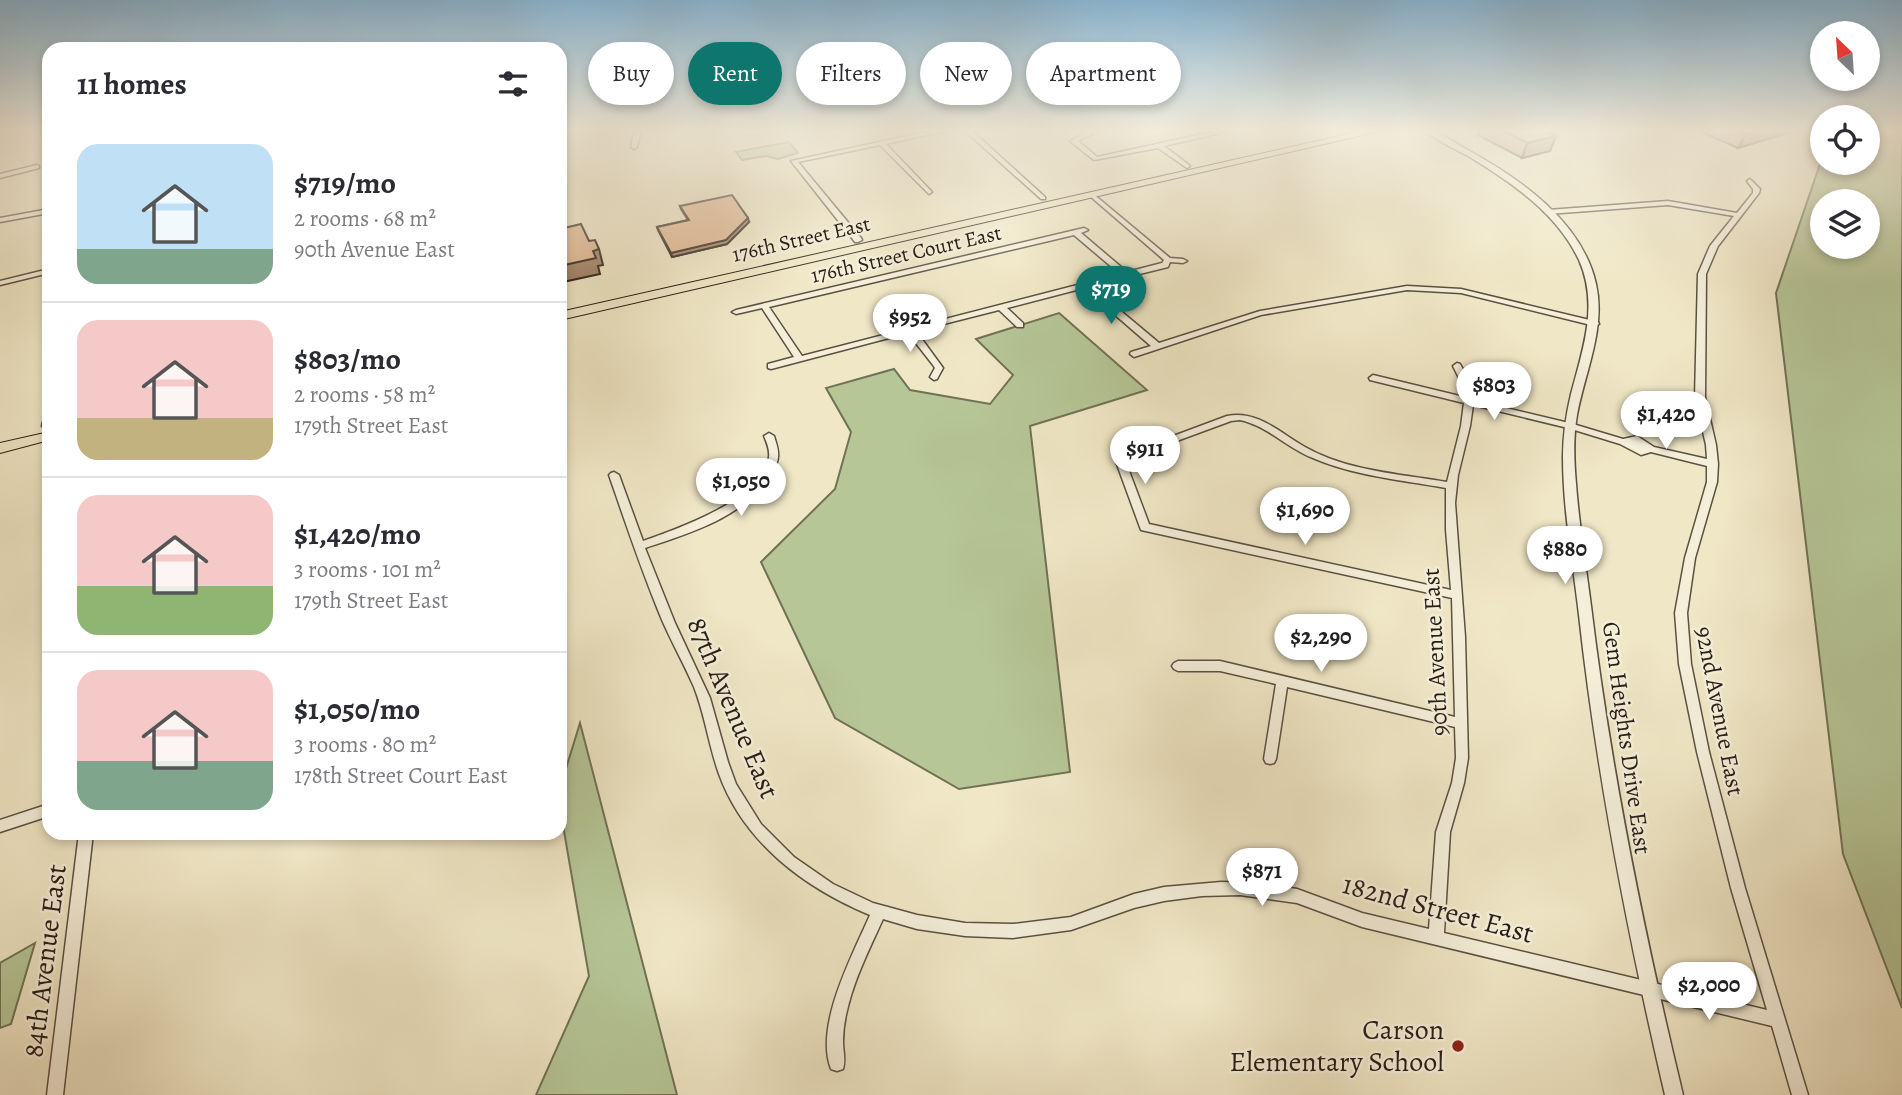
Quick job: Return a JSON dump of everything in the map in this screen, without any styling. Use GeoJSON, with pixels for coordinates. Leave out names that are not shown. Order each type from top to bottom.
{"type":"FeatureCollection","features":[{"type":"Feature","properties":{"kind":"main road","name":"176th Street East"},"geometry":{"type":"LineString","coordinates":[[567,305],[1120,181]]}},
{"type":"Feature","properties":{"kind":"main road"},"geometry":{"type":"LineString","coordinates":[[1092,195],[1092,191],[1128,181]]}},
{"type":"Feature","properties":{"kind":"main road","name":"176th Street East"},"geometry":{"type":"LineString","coordinates":[[567,314],[1154,181]]}},
{"type":"Feature","properties":{"kind":"main road"},"geometry":{"type":"LineString","coordinates":[[928,232],[1042,202],[1043,198]]}},
{"type":"Feature","properties":{"kind":"main road"},"geometry":{"type":"LineString","coordinates":[[750,272],[754,267],[856,241]]}},
{"type":"Feature","properties":{"kind":"main road"},"geometry":{"type":"LineString","coordinates":[[0,440],[42,429]]}},
{"type":"Feature","properties":{"kind":"main road"},"geometry":{"type":"LineString","coordinates":[[0,448],[42,430]]}},
{"type":"Feature","properties":{"kind":"street"},"geometry":{"type":"LineString","coordinates":[[810,181],[856,241]]}},
{"type":"Feature","properties":{"kind":"street"},"geometry":{"type":"LineString","coordinates":[[918,181],[929,192]]}},
{"type":"Feature","properties":{"kind":"street"},"geometry":{"type":"LineString","coordinates":[[1024,181],[1043,198]]}},
{"type":"Feature","properties":{"kind":"street","name":"Gem Heights Drive East"},"geometry":{"type":"LineString","coordinates":[[1512,181],[1548,212],[1569,235],[1583,259],[1593,291],[1595,324],[1570,426],[1574,519],[1597,725],[1613,821],[1648,989],[1674,1095]]}},
{"type":"Feature","properties":{"kind":"street","name":"92nd Avenue East"},"geometry":{"type":"LineString","coordinates":[[1750,181],[1757,189],[1709,254],[1702,274],[1700,397],[1713,464],[1709,495],[1683,593],[1684,651],[1703,752],[1738,888],[1800,1095]]}},
{"type":"Feature","properties":{"kind":"street"},"geometry":{"type":"LineString","coordinates":[[1092,195],[1168,260],[1184,261]]}},
{"type":"Feature","properties":{"kind":"street"},"geometry":{"type":"LineString","coordinates":[[1548,212],[1668,203],[1738,215]]}},
{"type":"Feature","properties":{"kind":"street"},"geometry":{"type":"LineString","coordinates":[[0,220],[42,212]]}},
{"type":"Feature","properties":{"kind":"street","name":"176th Street Court East"},"geometry":{"type":"LineString","coordinates":[[736,312],[1080,231],[1125,275]]}},
{"type":"Feature","properties":{"kind":"street"},"geometry":{"type":"LineString","coordinates":[[771,366],[1166,265],[1168,260]]}},
{"type":"Feature","properties":{"kind":"street"},"geometry":{"type":"LineString","coordinates":[[0,283],[42,273]]}},
{"type":"Feature","properties":{"kind":"street"},"geometry":{"type":"LineString","coordinates":[[1086,285],[1156,345]]}},
{"type":"Feature","properties":{"kind":"street"},"geometry":{"type":"LineString","coordinates":[[1134,354],[1260,313],[1414,288],[1478,294],[1595,324]]}},
{"type":"Feature","properties":{"kind":"street"},"geometry":{"type":"LineString","coordinates":[[764,306],[799,359]]}},
{"type":"Feature","properties":{"kind":"street"},"geometry":{"type":"LineString","coordinates":[[1002,307],[1020,325]]}},
{"type":"Feature","properties":{"kind":"street"},"geometry":{"type":"LineString","coordinates":[[910,330],[937,363],[939,368],[934,377]]}},
{"type":"Feature","properties":{"kind":"street"},"geometry":{"type":"LineString","coordinates":[[1457,366],[1468,382],[1469,400]]}},
{"type":"Feature","properties":{"kind":"street"},"geometry":{"type":"LineString","coordinates":[[1373,378],[1570,426],[1623,442],[1641,452],[1651,449],[1713,464]]}},
{"type":"Feature","properties":{"kind":"street","name":"90th Avenue East"},"geometry":{"type":"LineString","coordinates":[[1436,938],[1443,832],[1458,783],[1462,724],[1457,595],[1449,526],[1451,486],[1469,400]]}},
{"type":"Feature","properties":{"kind":"street"},"geometry":{"type":"LineString","coordinates":[[1451,486],[1331,462],[1288,443],[1245,417],[1230,418],[1120,459],[1145,527],[1457,595]]}},
{"type":"Feature","properties":{"kind":"street"},"geometry":{"type":"LineString","coordinates":[[639,546],[704,522],[748,493],[772,462],[774,450],[769,436]]}},
{"type":"Feature","properties":{"kind":"street","name":"87th Avenue East"},"geometry":{"type":"LineString","coordinates":[[614,475],[678,644],[701,690],[723,767],[743,807],[780,854],[799,869],[834,892],[878,913]]}},
{"type":"Feature","properties":{"kind":"street"},"geometry":{"type":"LineString","coordinates":[[1178,666],[1220,666],[1462,724]]}},
{"type":"Feature","properties":{"kind":"street"},"geometry":{"type":"LineString","coordinates":[[1270,759],[1282,681]]}},
{"type":"Feature","properties":{"kind":"street"},"geometry":{"type":"LineString","coordinates":[[0,826],[42,812]]}},
{"type":"Feature","properties":{"kind":"street","name":"84th Avenue East"},"geometry":{"type":"LineString","coordinates":[[55,1095],[85,840]]}},
{"type":"Feature","properties":{"kind":"street","name":"182nd Street East"},"geometry":{"type":"LineString","coordinates":[[878,913],[943,926],[1000,930],[1040,928],[1072,923],[1148,897],[1205,889],[1255,889],[1298,897],[1362,920],[1777,1020]]}},
{"type":"Feature","properties":{"kind":"street"},"geometry":{"type":"LineString","coordinates":[[837,1063],[836,1022],[878,913]]}},
{"type":"Feature","properties":{"kind":"green space"},"geometry":{"type":"Polygon","coordinates":[[[1814,181],[1902,181],[1902,1008],[1843,854],[1776,293],[1810,193],[1810,259],[1880,259],[1880,189],[1811,189],[1814,181]]]}},
{"type":"Feature","properties":{"kind":"green space"},"geometry":{"type":"Polygon","coordinates":[[[1059,313],[1147,390],[1030,426],[1070,772],[959,789],[835,718],[761,562],[835,489],[851,432],[826,388],[894,369],[910,390],[990,404],[1013,375],[976,339],[1059,313]]]}},
{"type":"Feature","properties":{"kind":"green space"},"geometry":{"type":"Polygon","coordinates":[[[580,723],[677,1095],[536,1095],[589,976],[566,840],[567,765],[580,723]]]}},
{"type":"Feature","properties":{"kind":"green space"},"geometry":{"type":"Polygon","coordinates":[[[35,943],[11,1024],[0,1028],[0,963],[35,943]]]}},
{"type":"Feature","properties":{"kind":"building"},"geometry":{"type":"Polygon","coordinates":[[[732,195],[748,218],[726,240],[671,253],[657,227],[689,220],[680,206],[732,195]]]}},
{"type":"Feature","properties":{"kind":"building"},"geometry":{"type":"Polygon","coordinates":[[[581,224],[589,241],[595,240],[599,249],[593,251],[596,258],[567,264],[567,227],[581,224]]]}},
{"type":"Feature","properties":{"kind":"place","name":"Carson Elementary School"},"geometry":{"type":"Point","coordinates":[1458,1046]}}]}
